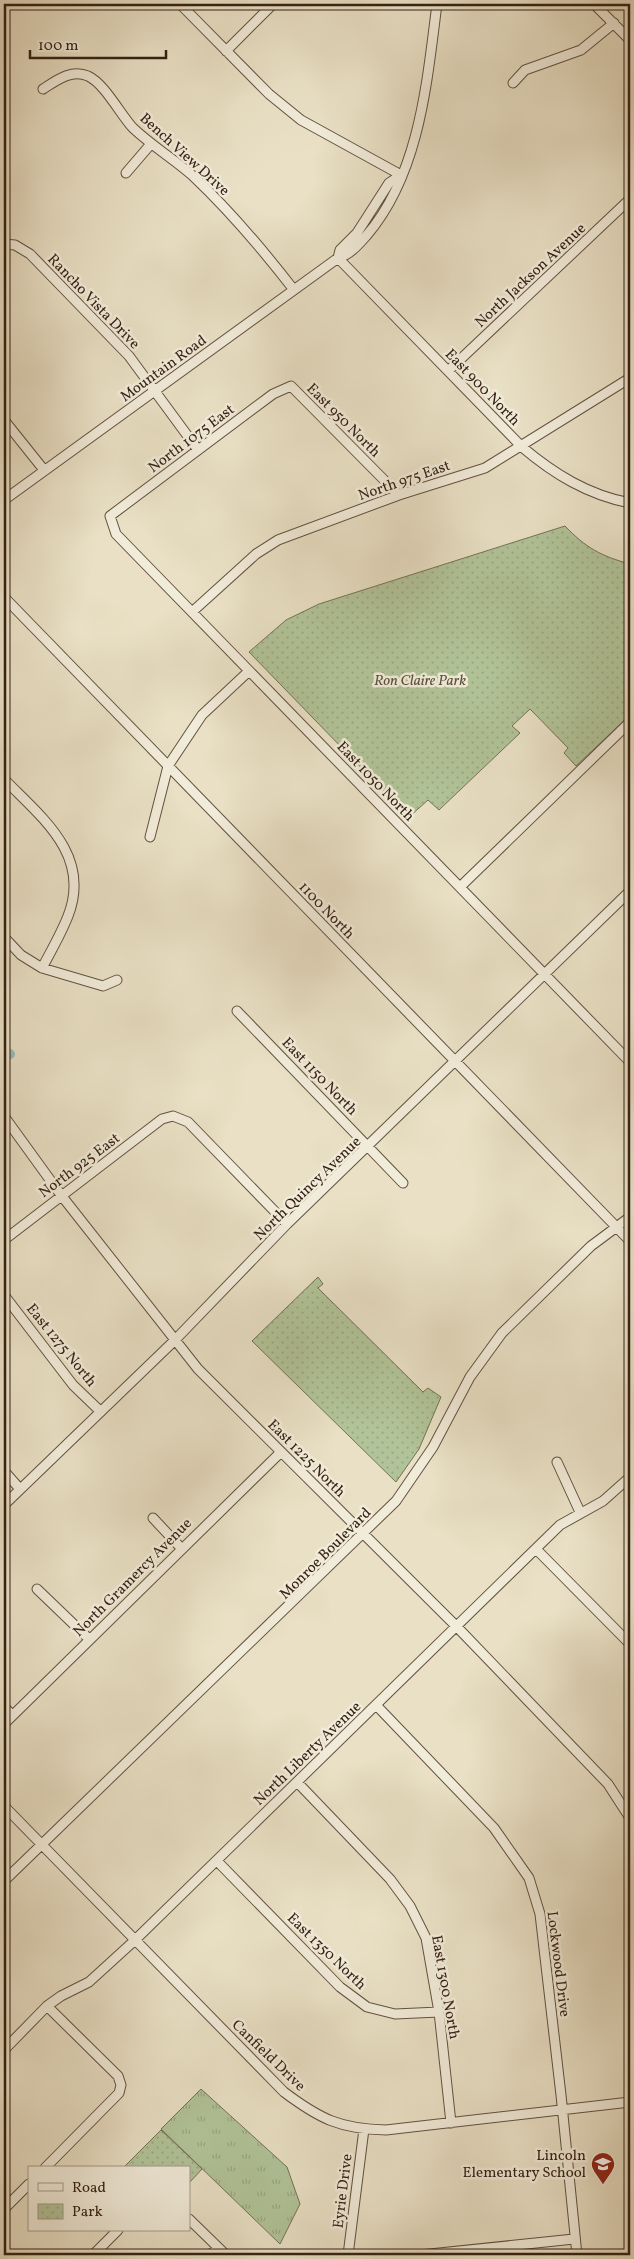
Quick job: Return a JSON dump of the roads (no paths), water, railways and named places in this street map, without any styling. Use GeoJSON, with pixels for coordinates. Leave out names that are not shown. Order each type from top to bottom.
{"type":"FeatureCollection","features":[{"type":"Feature","properties":{"kind":"street"},"geometry":{"type":"LineString","coordinates":[[180,4],[269,94],[301,120],[401,175],[412,146],[423,107],[437,4]]}},
{"type":"Feature","properties":{"kind":"street"},"geometry":{"type":"LineString","coordinates":[[226,51],[273,4]]}},
{"type":"Feature","properties":{"kind":"street"},"geometry":{"type":"LineString","coordinates":[[594,4],[630,40]]}},
{"type":"Feature","properties":{"kind":"street"},"geometry":{"type":"LineString","coordinates":[[513,83],[525,70],[581,50],[614,23]]}},
{"type":"Feature","properties":{"kind":"street","name":"Bench View Drive"},"geometry":{"type":"LineString","coordinates":[[43,89],[61,77],[76,74],[89,76],[99,84],[130,125],[150,145],[191,174],[218,201],[264,251],[294,290]]}},
{"type":"Feature","properties":{"kind":"street"},"geometry":{"type":"LineString","coordinates":[[126,173],[150,145]]}},
{"type":"Feature","properties":{"kind":"street","name":"Mountain Road"},"geometry":{"type":"LineString","coordinates":[[4,500],[338,258],[340,250],[357,233],[389,183],[401,175]]}},
{"type":"Feature","properties":{"kind":"street","name":"North Jackson Avenue"},"geometry":{"type":"LineString","coordinates":[[448,371],[630,199]]}},
{"type":"Feature","properties":{"kind":"street","name":"Rancho Vista Drive"},"geometry":{"type":"LineString","coordinates":[[4,244],[15,245],[30,254],[129,356],[198,450]]}},
{"type":"Feature","properties":{"kind":"street","name":"East 900 North"},"geometry":{"type":"LineString","coordinates":[[338,258],[522,447],[545,467],[578,486],[612,500],[630,503]]}},
{"type":"Feature","properties":{"kind":"street","name":"North 975 East"},"geometry":{"type":"LineString","coordinates":[[192,612],[256,554],[278,540],[399,495],[485,468],[522,447],[630,378]]}},
{"type":"Feature","properties":{"kind":"street","name":"North 1075 East"},"geometry":{"type":"LineString","coordinates":[[110,516],[273,394],[291,386]]}},
{"type":"Feature","properties":{"kind":"street","name":"East 950 North"},"geometry":{"type":"LineString","coordinates":[[291,386],[399,495]]}},
{"type":"Feature","properties":{"kind":"street"},"geometry":{"type":"LineString","coordinates":[[4,420],[44,470]]}},
{"type":"Feature","properties":{"kind":"street","name":"East 1050 North"},"geometry":{"type":"LineString","coordinates":[[110,516],[116,534],[630,1062]]}},
{"type":"Feature","properties":{"kind":"street","name":"1100 North"},"geometry":{"type":"LineString","coordinates":[[4,597],[630,1241]]}},
{"type":"Feature","properties":{"kind":"street"},"geometry":{"type":"LineString","coordinates":[[150,837],[168,766],[202,715],[249,670]]}},
{"type":"Feature","properties":{"kind":"street"},"geometry":{"type":"LineString","coordinates":[[460,887],[630,722]]}},
{"type":"Feature","properties":{"kind":"street"},"geometry":{"type":"LineString","coordinates":[[4,779],[52,829],[64,844],[71,862],[74,885],[72,902],[68,916],[42,968]]}},
{"type":"Feature","properties":{"kind":"street","name":"North Quincy Avenue"},"geometry":{"type":"LineString","coordinates":[[4,1505],[174,1341],[288,1224],[630,891]]}},
{"type":"Feature","properties":{"kind":"street"},"geometry":{"type":"LineString","coordinates":[[4,937],[21,955],[42,968],[103,986],[117,980]]}},
{"type":"Feature","properties":{"kind":"street","name":"East 1150 North"},"geometry":{"type":"LineString","coordinates":[[238,1011],[404,1183]]}},
{"type":"Feature","properties":{"kind":"street","name":"North 925 East"},"geometry":{"type":"LineString","coordinates":[[4,1240],[162,1119],[173,1116],[188,1122],[288,1224]]}},
{"type":"Feature","properties":{"kind":"street","name":"East 1225 North"},"geometry":{"type":"LineString","coordinates":[[6,1119],[61,1195],[174,1341],[198,1369],[458,1628],[608,1784],[630,1818]]}},
{"type":"Feature","properties":{"kind":"street","name":"Monroe Boulevard"},"geometry":{"type":"LineString","coordinates":[[4,1881],[396,1502],[414,1477],[470,1377],[502,1333],[615,1226],[630,1217]]}},
{"type":"Feature","properties":{"kind":"street","name":"East 1275 North"},"geometry":{"type":"LineString","coordinates":[[4,1296],[73,1384],[100,1411]]}},
{"type":"Feature","properties":{"kind":"street","name":"North Gramercy Avenue"},"geometry":{"type":"LineString","coordinates":[[4,1724],[280,1452]]}},
{"type":"Feature","properties":{"kind":"street"},"geometry":{"type":"LineString","coordinates":[[557,1462],[580,1512]]}},
{"type":"Feature","properties":{"kind":"street"},"geometry":{"type":"LineString","coordinates":[[4,1471],[20,1489]]}},
{"type":"Feature","properties":{"kind":"street","name":"North Liberty Avenue"},"geometry":{"type":"LineString","coordinates":[[4,2050],[47,2006],[61,1996],[89,1982],[134,1941],[376,1704],[458,1628],[560,1525],[580,1512],[604,1501],[629,1481]]}},
{"type":"Feature","properties":{"kind":"street"},"geometry":{"type":"LineString","coordinates":[[153,1518],[181,1548]]}},
{"type":"Feature","properties":{"kind":"street"},"geometry":{"type":"LineString","coordinates":[[537,1550],[630,1644]]}},
{"type":"Feature","properties":{"kind":"street"},"geometry":{"type":"LineString","coordinates":[[37,1589],[89,1639]]}},
{"type":"Feature","properties":{"kind":"street","name":"Lockwood Drive"},"geometry":{"type":"LineString","coordinates":[[376,1704],[494,1828],[529,1878],[540,1914],[563,2109],[577,2255]]}},
{"type":"Feature","properties":{"kind":"street"},"geometry":{"type":"LineString","coordinates":[[4,1707],[12,1715]]}},
{"type":"Feature","properties":{"kind":"street","name":"East 1300 North"},"geometry":{"type":"LineString","coordinates":[[297,1782],[390,1879],[410,1906],[426,1938],[439,2012],[451,2123]]}},
{"type":"Feature","properties":{"kind":"street","name":"Canfield Drive"},"geometry":{"type":"LineString","coordinates":[[4,1806],[43,1844],[134,1941],[284,2092],[311,2112],[334,2123],[364,2129],[386,2130],[630,2102]]}},
{"type":"Feature","properties":{"kind":"street","name":"East 1350 North"},"geometry":{"type":"LineString","coordinates":[[217,1861],[340,1987],[367,2006],[395,2014],[439,2012]]}},
{"type":"Feature","properties":{"kind":"street"},"geometry":{"type":"LineString","coordinates":[[47,2006],[118,2076],[121,2085],[119,2093],[47,2166]]}},
{"type":"Feature","properties":{"kind":"street","name":"Eyrie Drive"},"geometry":{"type":"LineString","coordinates":[[348,2255],[364,2129]]}},
{"type":"Feature","properties":{"kind":"street"},"geometry":{"type":"LineString","coordinates":[[4,2209],[28,2185]]}},
{"type":"Feature","properties":{"kind":"street"},"geometry":{"type":"LineString","coordinates":[[190,2220],[226,2255]]}},
{"type":"Feature","properties":{"kind":"street"},"geometry":{"type":"LineString","coordinates":[[92,2255],[116,2232]]}},
{"type":"Feature","properties":{"kind":"street"},"geometry":{"type":"LineString","coordinates":[[420,2255],[574,2239]]}},
{"type":"Feature","properties":{"kind":"street"},"geometry":{"type":"LineString","coordinates":[[210,2255],[218,2248]]}},
{"type":"Feature","properties":{"kind":"waterway"},"geometry":{"type":"LineString","coordinates":[[4,1055],[10,1054]]}},
{"type":"Feature","properties":{"kind":"place","name":"Lincoln Elementary School"},"geometry":{"type":"Point","coordinates":[603,2185]}},
{"type":"Feature","properties":{"kind":"park label","name":"Ron Claire Park"},"geometry":{"type":"Point","coordinates":[420,680]}}]}
